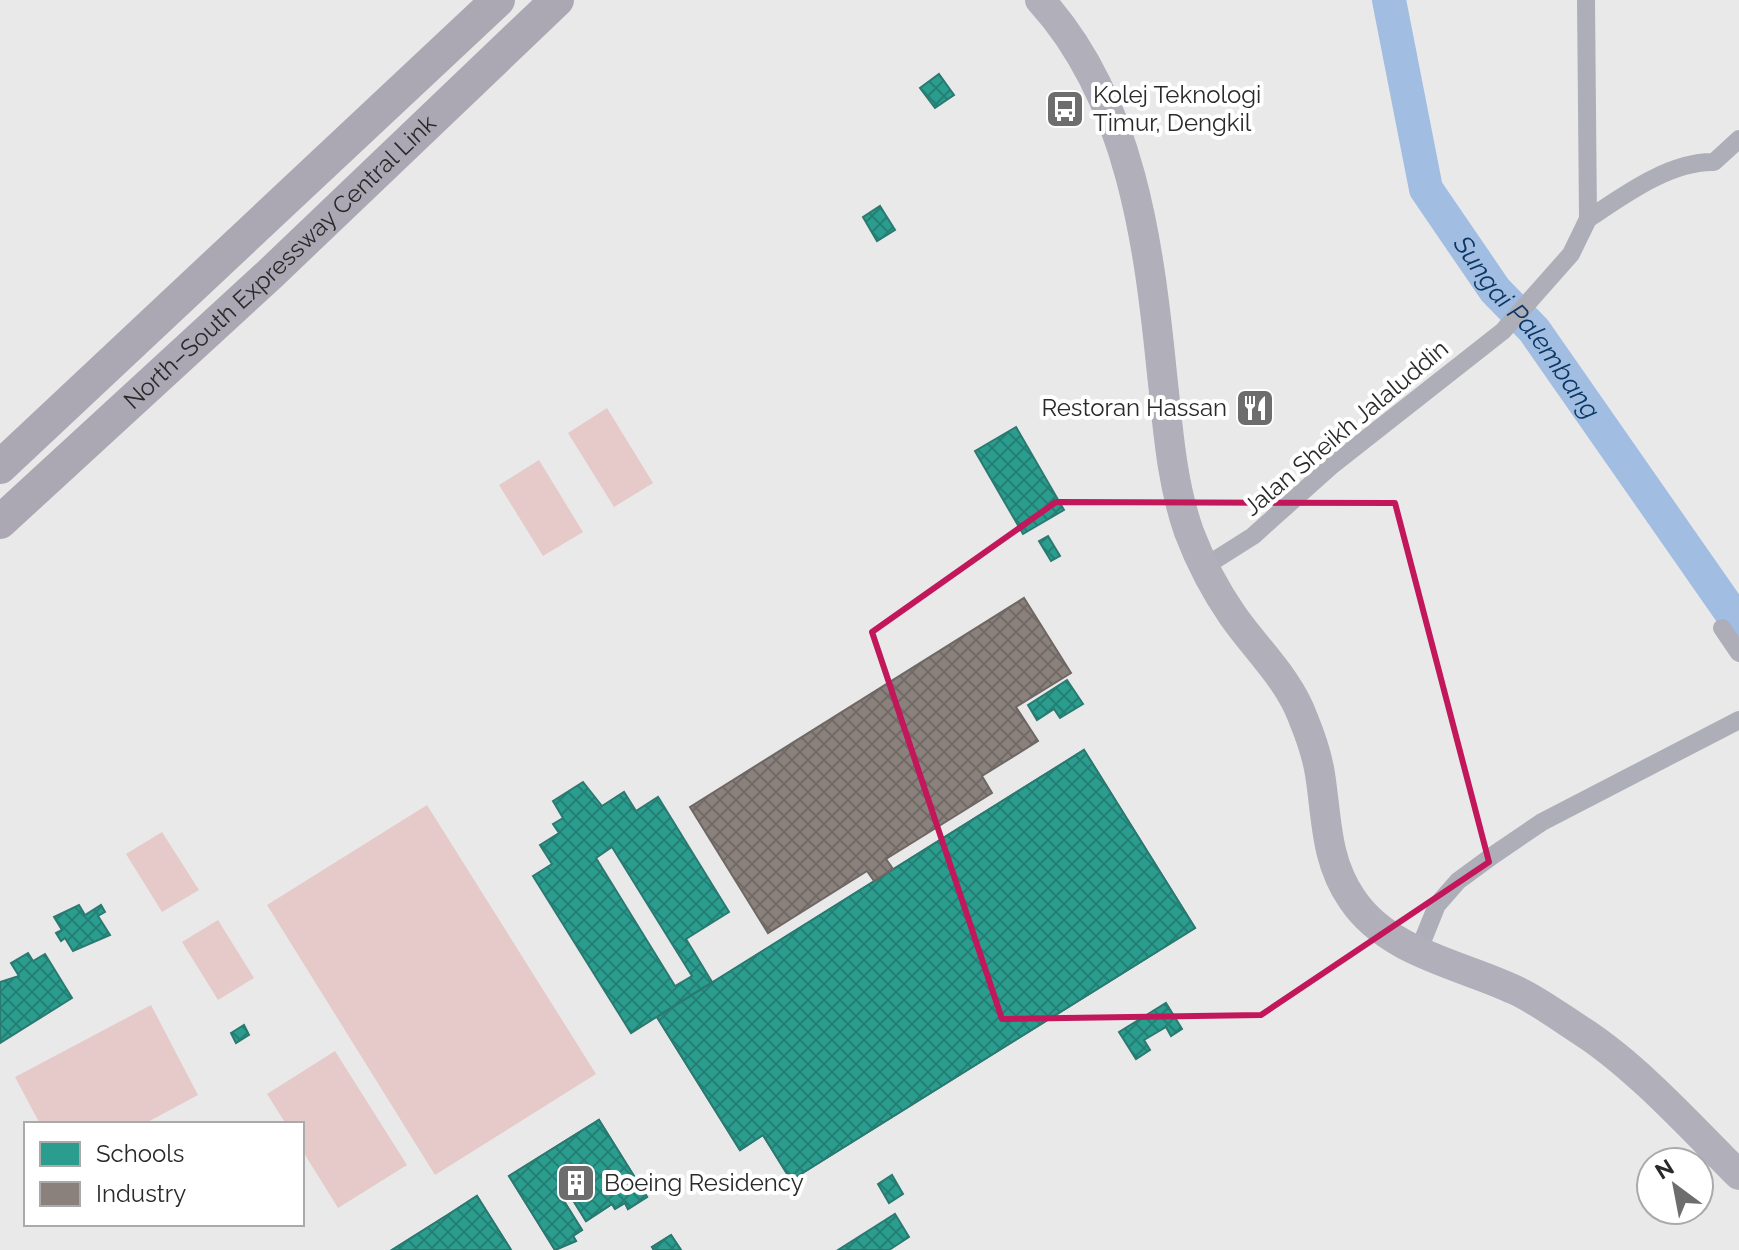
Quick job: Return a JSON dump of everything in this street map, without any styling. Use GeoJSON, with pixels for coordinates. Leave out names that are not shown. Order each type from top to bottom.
{"type":"FeatureCollection","features":[{"type":"Feature","properties":{"kind":"highway","name":"North–South Expressway Central Link"},"geometry":{"type":"LineString","coordinates":[[0,467],[498,0]]}},
{"type":"Feature","properties":{"kind":"highway","name":"North–South Expressway Central Link"},"geometry":{"type":"LineString","coordinates":[[0,522],[269,275],[557,0]]}},
{"type":"Feature","properties":{"kind":"main road"},"geometry":{"type":"LineString","coordinates":[[1040,0],[1072,39],[1099,84],[1127,162],[1153,293],[1167,434],[1177,490],[1189,531],[1204,567],[1232,615],[1285,685],[1302,714],[1319,770],[1335,871],[1353,902],[1376,926],[1418,952],[1518,991],[1588,1035],[1690,1124],[1739,1175]]}},
{"type":"Feature","properties":{"kind":"street"},"geometry":{"type":"LineString","coordinates":[[1586,0],[1588,219]]}},
{"type":"Feature","properties":{"kind":"street"},"geometry":{"type":"LineString","coordinates":[[1588,219],[1624,195],[1694,162],[1714,162],[1739,139]]}},
{"type":"Feature","properties":{"kind":"street","name":"Jalan Sheikh Jalaluddin"},"geometry":{"type":"LineString","coordinates":[[1204,567],[1253,536],[1330,467],[1520,312],[1571,254],[1588,219]]}},
{"type":"Feature","properties":{"kind":"street"},"geometry":{"type":"LineString","coordinates":[[1722,628],[1739,653]]}},
{"type":"Feature","properties":{"kind":"street"},"geometry":{"type":"LineString","coordinates":[[1418,952],[1437,905],[1469,872],[1542,822],[1739,720]]}},
{"type":"Feature","properties":{"kind":"highlighted area"},"geometry":{"type":"Polygon","coordinates":[[[1056,502],[1395,503],[1489,862],[1261,1015],[1002,1019],[872,632],[1056,502]]]}},
{"type":"Feature","properties":{"kind":"shaded area"},"geometry":{"type":"Polygon","coordinates":[[[607,408],[653,483],[614,507],[568,433],[607,408]]]}},
{"type":"Feature","properties":{"kind":"shaded area"},"geometry":{"type":"Polygon","coordinates":[[[539,460],[583,532],[543,556],[499,485],[539,460]]]}},
{"type":"Feature","properties":{"kind":"shaded area"},"geometry":{"type":"Polygon","coordinates":[[[427,805],[596,1074],[435,1175],[267,905],[427,805]]]}},
{"type":"Feature","properties":{"kind":"shaded area"},"geometry":{"type":"Polygon","coordinates":[[[162,832],[199,890],[162,912],[126,854],[162,832]]]}},
{"type":"Feature","properties":{"kind":"shaded area"},"geometry":{"type":"Polygon","coordinates":[[[218,920],[254,978],[218,1000],[182,942],[218,920]]]}},
{"type":"Feature","properties":{"kind":"shaded area"},"geometry":{"type":"Polygon","coordinates":[[[151,1005],[198,1095],[148,1122],[39,1122],[15,1077],[151,1005]]]}},
{"type":"Feature","properties":{"kind":"shaded area"},"geometry":{"type":"Polygon","coordinates":[[[335,1051],[407,1165],[338,1208],[304,1153],[304,1122],[285,1122],[267,1094],[335,1051]]]}},
{"type":"Feature","properties":{"kind":"building: Schools"},"geometry":{"type":"Polygon","coordinates":[[[939,74],[954,95],[935,108],[920,88],[939,74]]]}},
{"type":"Feature","properties":{"kind":"building: Schools"},"geometry":{"type":"Polygon","coordinates":[[[880,206],[895,230],[877,241],[863,217],[880,206]]]}},
{"type":"Feature","properties":{"kind":"building: Schools"},"geometry":{"type":"Polygon","coordinates":[[[1016,427],[1064,510],[1023,534],[975,451],[1016,427]]]}},
{"type":"Feature","properties":{"kind":"building: Schools"},"geometry":{"type":"Polygon","coordinates":[[[1048,536],[1060,556],[1051,561],[1039,541],[1048,536]]]}},
{"type":"Feature","properties":{"kind":"building: Schools"},"geometry":{"type":"Polygon","coordinates":[[[1067,680],[1083,704],[1060,718],[1054,709],[1037,720],[1028,705],[1067,680]]]}},
{"type":"Feature","properties":{"kind":"building: Schools"},"geometry":{"type":"Polygon","coordinates":[[[1084,750],[1195,928],[791,1180],[763,1135],[740,1150],[657,1017],[1084,750]],[[1075,839],[932,928],[947,951],[1089,862],[1075,839]],[[912,941],[769,1030],[784,1053],[926,964],[912,941]]]}},
{"type":"Feature","properties":{"kind":"building: Schools"},"geometry":{"type":"Polygon","coordinates":[[[1084,750],[1195,928],[791,1180],[763,1135],[740,1150],[657,1017],[1084,750]]]}},
{"type":"Feature","properties":{"kind":"building: Schools"},"geometry":{"type":"Polygon","coordinates":[[[583,782],[602,806],[624,792],[636,811],[658,797],[729,912],[686,939],[712,982],[631,1033],[533,876],[552,864],[540,845],[559,833],[553,824],[563,818],[553,801],[583,782]],[[612,847],[596,858],[675,986],[692,976],[612,847]]]}},
{"type":"Feature","properties":{"kind":"building: Schools"},"geometry":{"type":"Polygon","coordinates":[[[79,905],[85,915],[101,905],[105,912],[98,916],[110,935],[73,951],[65,938],[61,941],[56,933],[62,930],[54,917],[79,905]]]}},
{"type":"Feature","properties":{"kind":"building: Schools"},"geometry":{"type":"Polygon","coordinates":[[[28,953],[33,961],[45,954],[72,998],[0,1043],[0,982],[19,976],[11,963],[28,953]]]}},
{"type":"Feature","properties":{"kind":"building: Schools"},"geometry":{"type":"Polygon","coordinates":[[[1166,1003],[1182,1029],[1171,1036],[1166,1027],[1144,1040],[1150,1050],[1136,1059],[1119,1032],[1166,1003]]]}},
{"type":"Feature","properties":{"kind":"building: Schools"},"geometry":{"type":"Polygon","coordinates":[[[244,1025],[249,1035],[236,1043],[231,1033],[244,1025]]]}},
{"type":"Feature","properties":{"kind":"building: Schools","name":"Boeing Residency"},"geometry":{"type":"Polygon","coordinates":[[[599,1120],[647,1197],[628,1209],[625,1203],[615,1209],[612,1204],[586,1221],[573,1200],[579,1196],[576,1190],[562,1198],[582,1230],[573,1236],[576,1241],[555,1250],[509,1176],[599,1120]],[[596,1177],[588,1182],[600,1195],[605,1192],[596,1177]]]}},
{"type":"Feature","properties":{"kind":"building: Schools","name":"Boeing Residency"},"geometry":{"type":"Polygon","coordinates":[[[599,1120],[647,1197],[628,1209],[625,1203],[615,1209],[612,1204],[586,1221],[573,1200],[579,1196],[576,1190],[562,1198],[582,1230],[573,1236],[576,1241],[555,1250],[509,1176],[599,1120]]]}},
{"type":"Feature","properties":{"kind":"building: Schools"},"geometry":{"type":"Polygon","coordinates":[[[892,1175],[903,1194],[889,1203],[878,1184],[892,1175]]]}},
{"type":"Feature","properties":{"kind":"building: Schools"},"geometry":{"type":"Polygon","coordinates":[[[477,1196],[511,1250],[392,1250],[449,1214],[477,1196]]]}},
{"type":"Feature","properties":{"kind":"building: Schools"},"geometry":{"type":"Polygon","coordinates":[[[477,1196],[511,1250],[392,1250],[449,1214],[477,1196]]]}},
{"type":"Feature","properties":{"kind":"building: Schools"},"geometry":{"type":"Polygon","coordinates":[[[895,1214],[909,1237],[889,1250],[838,1250],[895,1214]]]}},
{"type":"Feature","properties":{"kind":"building: Schools"},"geometry":{"type":"Polygon","coordinates":[[[671,1235],[681,1250],[654,1250],[652,1247],[671,1235]]]}},
{"type":"Feature","properties":{"kind":"building: Schools"},"geometry":{"type":"Polygon","coordinates":[[[671,1235],[681,1250],[654,1250],[652,1247],[671,1235]]]}},
{"type":"Feature","properties":{"kind":"building: Industry"},"geometry":{"type":"Polygon","coordinates":[[[1024,598],[1071,673],[1016,707],[1038,741],[982,776],[992,793],[886,859],[893,869],[874,881],[867,871],[768,933],[690,807],[1024,598]]]}},
{"type":"Feature","properties":{"kind":"waterway","name":"Sungai Palembang"},"geometry":{"type":"LineString","coordinates":[[1389,0],[1426,189],[1495,290],[1534,330],[1739,624]]}},
{"type":"Feature","properties":{"kind":"place","name":"Kolej Teknologi Timur, Dengkil"},"geometry":{"type":"Point","coordinates":[1065,109]}},
{"type":"Feature","properties":{"kind":"place","name":"Restoran Hassan"},"geometry":{"type":"Point","coordinates":[1255,408]}},
{"type":"Feature","properties":{"kind":"place","name":"Boeing Residency"},"geometry":{"type":"Point","coordinates":[576,1183]}}]}
